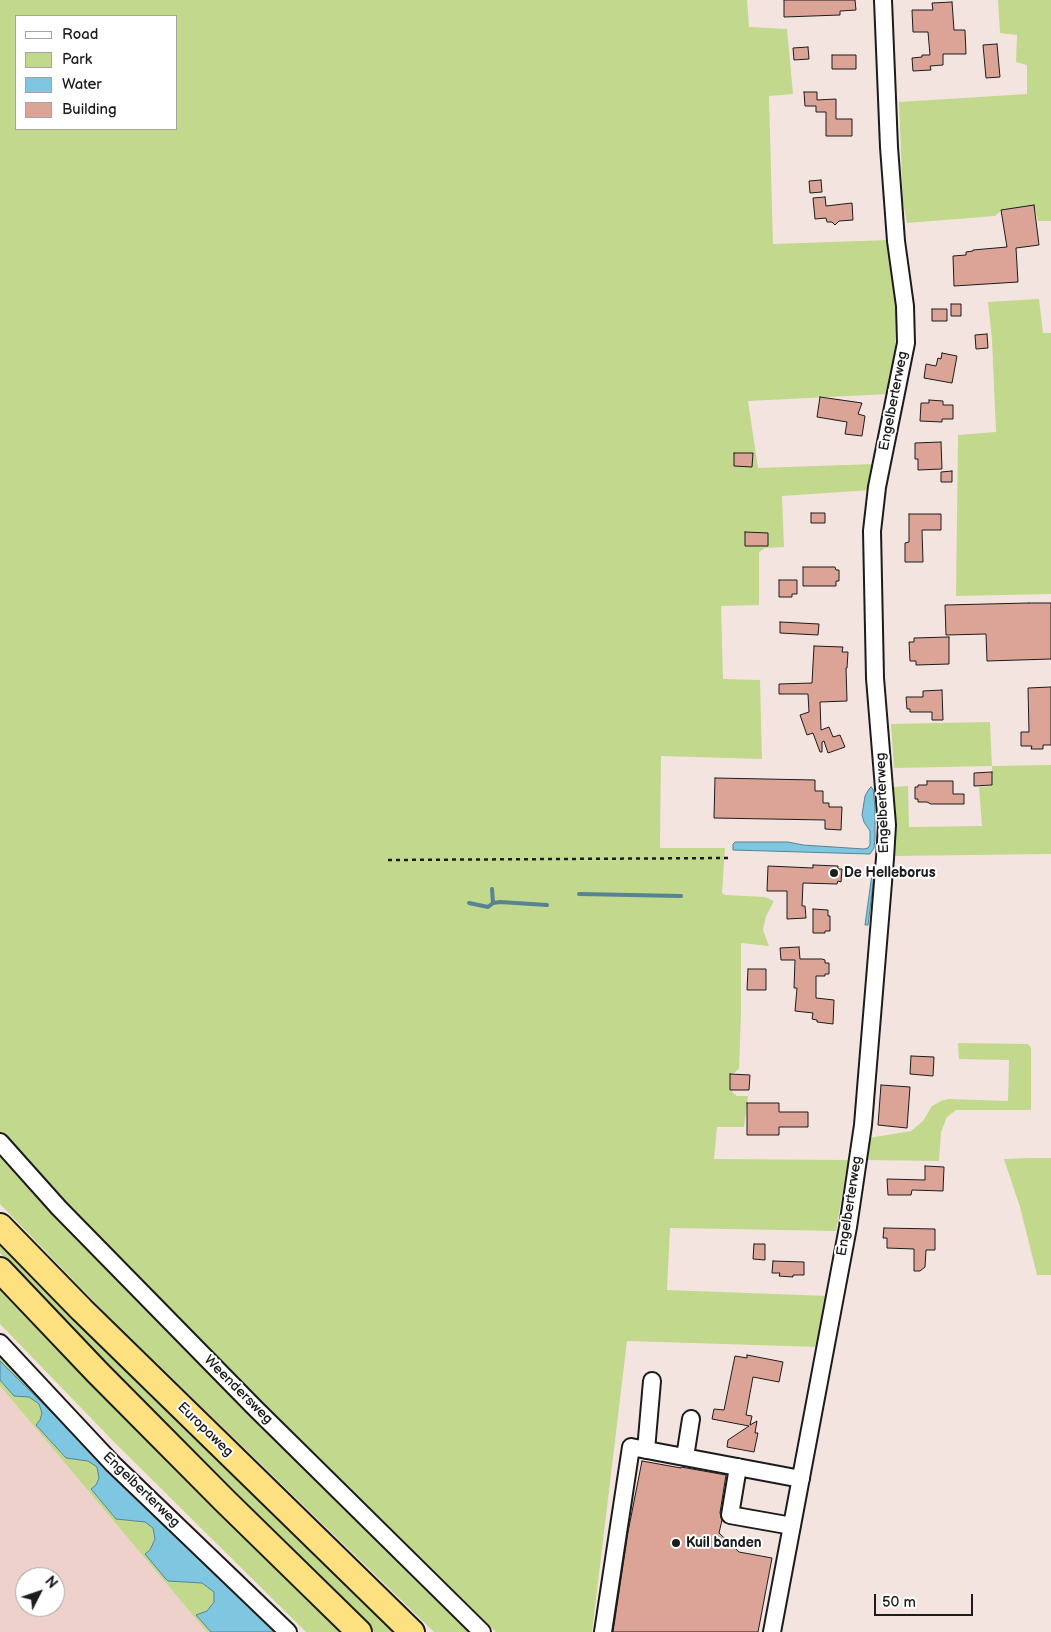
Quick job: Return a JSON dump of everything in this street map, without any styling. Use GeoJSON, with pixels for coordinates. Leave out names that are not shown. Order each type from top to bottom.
{"type":"FeatureCollection","features":[{"type":"Feature","properties":{"kind":"highway","name":"Europaweg"},"geometry":{"type":"LineString","coordinates":[[0,1226],[82,1310],[412,1632]]}},
{"type":"Feature","properties":{"kind":"highway"},"geometry":{"type":"LineString","coordinates":[[0,1270],[104,1379],[359,1632]]}},
{"type":"Feature","properties":{"kind":"street","name":"Engelberterweg"},"geometry":{"type":"LineString","coordinates":[[772,1632],[848,1227],[863,1125],[885,858],[885,790],[875,678],[872,531],[877,487],[906,343],[905,306],[896,241],[889,147],[883,0]]}},
{"type":"Feature","properties":{"kind":"street","name":"Weendersweg"},"geometry":{"type":"LineString","coordinates":[[0,1142],[59,1208],[255,1408],[482,1632]]}},
{"type":"Feature","properties":{"kind":"street","name":"Engelberterweg"},"geometry":{"type":"LineString","coordinates":[[0,1343],[113,1464],[288,1632]]}},
{"type":"Feature","properties":{"kind":"street"},"geometry":{"type":"LineString","coordinates":[[646,1450],[652,1381]]}},
{"type":"Feature","properties":{"kind":"street"},"geometry":{"type":"LineString","coordinates":[[685,1457],[691,1419]]}},
{"type":"Feature","properties":{"kind":"street"},"geometry":{"type":"LineString","coordinates":[[603,1632],[630,1447],[800,1479]]}},
{"type":"Feature","properties":{"kind":"street"},"geometry":{"type":"LineString","coordinates":[[738,1467],[730,1515],[792,1526]]}},
{"type":"Feature","properties":{"kind":"path"},"geometry":{"type":"LineString","coordinates":[[388,860],[728,858]]}},
{"type":"Feature","properties":{"kind":"shaded area"},"geometry":{"type":"Polygon","coordinates":[[[0,1386],[207,1632],[0,1632],[0,1386]]]}},
{"type":"Feature","properties":{"kind":"green space"},"geometry":{"type":"Polygon","coordinates":[[[0,0],[747,0],[749,27],[787,29],[793,94],[769,96],[773,244],[889,240],[896,306],[895,348],[888,394],[748,401],[758,468],[874,464],[871,490],[782,496],[784,547],[765,548],[759,552],[759,605],[721,606],[723,679],[760,680],[762,759],[661,756],[660,848],[725,848],[722,893],[725,895],[765,897],[774,901],[766,916],[763,930],[769,946],[741,943],[739,1069],[731,1075],[730,1090],[737,1096],[748,1096],[744,1127],[717,1127],[714,1159],[848,1160],[836,1231],[670,1228],[667,1290],[829,1296],[819,1347],[627,1341],[592,1632],[496,1632],[186,1328],[82,1223],[0,1135],[0,0]]]}},
{"type":"Feature","properties":{"kind":"green space"},"geometry":{"type":"Polygon","coordinates":[[[998,0],[1051,0],[1051,221],[1038,221],[1034,206],[1002,210],[995,216],[907,223],[903,203],[899,102],[1027,94],[1027,65],[1016,62],[1017,35],[1000,33],[998,0]]]}},
{"type":"Feature","properties":{"kind":"green space"},"geometry":{"type":"Polygon","coordinates":[[[1039,299],[1043,333],[1051,333],[1051,594],[956,596],[958,435],[996,432],[992,339],[988,302],[1039,299]]]}},
{"type":"Feature","properties":{"kind":"green space"},"geometry":{"type":"Polygon","coordinates":[[[990,722],[992,766],[894,768],[891,724],[990,722]]]}},
{"type":"Feature","properties":{"kind":"green space"},"geometry":{"type":"Polygon","coordinates":[[[1051,765],[1051,854],[893,856],[894,787],[908,786],[909,827],[982,826],[979,787],[992,786],[992,766],[1051,765]]]}},
{"type":"Feature","properties":{"kind":"green space"},"geometry":{"type":"Polygon","coordinates":[[[958,1043],[1028,1044],[1031,1048],[1031,1110],[956,1110],[947,1117],[941,1132],[939,1161],[866,1160],[868,1138],[911,1131],[923,1121],[932,1106],[941,1101],[948,1099],[1008,1101],[1009,1060],[959,1059],[958,1043]]]}},
{"type":"Feature","properties":{"kind":"green space"},"geometry":{"type":"Polygon","coordinates":[[[0,1153],[475,1632],[434,1632],[102,1310],[0,1204],[0,1153]]]}},
{"type":"Feature","properties":{"kind":"green space"},"geometry":{"type":"Polygon","coordinates":[[[1051,1158],[1051,1275],[1037,1275],[1020,1207],[1004,1159],[1051,1158]]]}},
{"type":"Feature","properties":{"kind":"green space"},"geometry":{"type":"Polygon","coordinates":[[[0,1234],[401,1632],[374,1632],[84,1344],[0,1253],[0,1234]]]}},
{"type":"Feature","properties":{"kind":"green space"},"geometry":{"type":"Polygon","coordinates":[[[0,1289],[343,1632],[306,1632],[115,1443],[0,1324],[0,1289]]]}},
{"type":"Feature","properties":{"kind":"green space"},"geometry":{"type":"Polygon","coordinates":[[[0,1352],[278,1632],[274,1632],[0,1361],[0,1352]]]}},
{"type":"Feature","properties":{"kind":"green space"},"geometry":{"type":"Polygon","coordinates":[[[0,1380],[14,1396],[29,1397],[39,1404],[42,1413],[40,1420],[66,1458],[88,1461],[97,1467],[99,1478],[96,1485],[91,1489],[116,1519],[145,1522],[153,1528],[155,1539],[150,1550],[185,1581],[202,1583],[214,1592],[214,1602],[207,1611],[197,1615],[211,1632],[207,1632],[0,1386],[0,1380]]]}},
{"type":"Feature","properties":{"kind":"water"},"geometry":{"type":"Polygon","coordinates":[[[871,787],[873,789],[875,808],[875,838],[874,848],[870,854],[733,850],[735,842],[788,842],[803,845],[868,848],[870,845],[870,831],[862,815],[865,796],[871,787]]]}},
{"type":"Feature","properties":{"kind":"water"},"geometry":{"type":"Polygon","coordinates":[[[873,867],[875,868],[868,925],[865,925],[873,867]]]}},
{"type":"Feature","properties":{"kind":"water"},"geometry":{"type":"Polygon","coordinates":[[[0,1361],[274,1632],[211,1632],[196,1615],[207,1611],[214,1602],[214,1592],[202,1583],[168,1581],[165,1578],[145,1554],[150,1550],[155,1539],[153,1528],[145,1522],[116,1519],[91,1489],[96,1485],[99,1478],[97,1467],[88,1461],[66,1458],[36,1425],[42,1413],[39,1404],[29,1397],[14,1396],[0,1380],[0,1361]]]}},
{"type":"Feature","properties":{"kind":"building"},"geometry":{"type":"Polygon","coordinates":[[[784,0],[855,0],[856,10],[840,11],[840,15],[784,17],[784,0]]]}},
{"type":"Feature","properties":{"kind":"building"},"geometry":{"type":"Polygon","coordinates":[[[952,2],[954,30],[965,30],[966,54],[943,54],[943,65],[930,66],[931,70],[913,71],[912,58],[930,55],[928,32],[913,32],[912,10],[933,10],[932,3],[952,2]]]}},
{"type":"Feature","properties":{"kind":"building"},"geometry":{"type":"Polygon","coordinates":[[[997,44],[1000,77],[986,78],[983,45],[997,44]]]}},
{"type":"Feature","properties":{"kind":"building"},"geometry":{"type":"Polygon","coordinates":[[[808,47],[809,59],[794,60],[793,48],[808,47]]]}},
{"type":"Feature","properties":{"kind":"building"},"geometry":{"type":"Polygon","coordinates":[[[832,55],[856,55],[856,69],[832,69],[832,55]]]}},
{"type":"Feature","properties":{"kind":"building"},"geometry":{"type":"Polygon","coordinates":[[[804,92],[817,92],[817,100],[836,99],[836,119],[852,119],[852,136],[826,136],[826,112],[816,112],[816,106],[805,106],[804,92]]]}},
{"type":"Feature","properties":{"kind":"building"},"geometry":{"type":"Polygon","coordinates":[[[821,180],[822,192],[810,193],[809,181],[821,180]]]}},
{"type":"Feature","properties":{"kind":"building"},"geometry":{"type":"Polygon","coordinates":[[[825,197],[826,206],[852,203],[853,220],[839,221],[835,225],[832,222],[827,222],[826,218],[815,219],[813,198],[825,197]]]}},
{"type":"Feature","properties":{"kind":"building"},"geometry":{"type":"Polygon","coordinates":[[[1034,205],[1039,245],[1016,248],[1018,282],[954,286],[953,256],[966,255],[966,252],[973,250],[1007,247],[1001,210],[1034,205]]]}},
{"type":"Feature","properties":{"kind":"building"},"geometry":{"type":"Polygon","coordinates":[[[951,304],[961,304],[961,316],[951,316],[951,304]]]}},
{"type":"Feature","properties":{"kind":"building"},"geometry":{"type":"Polygon","coordinates":[[[932,309],[947,309],[947,321],[932,321],[932,309]]]}},
{"type":"Feature","properties":{"kind":"building"},"geometry":{"type":"Polygon","coordinates":[[[987,334],[988,348],[976,349],[975,335],[987,334]]]}},
{"type":"Feature","properties":{"kind":"building"},"geometry":{"type":"Polygon","coordinates":[[[942,353],[957,356],[952,383],[924,378],[926,364],[936,366],[938,358],[941,359],[942,353]]]}},
{"type":"Feature","properties":{"kind":"building"},"geometry":{"type":"Polygon","coordinates":[[[820,397],[862,403],[858,414],[865,416],[862,436],[845,434],[847,422],[817,417],[820,397]]]}},
{"type":"Feature","properties":{"kind":"building"},"geometry":{"type":"Polygon","coordinates":[[[929,400],[943,401],[943,405],[953,405],[953,419],[942,419],[942,422],[920,421],[921,403],[929,403],[929,400]]]}},
{"type":"Feature","properties":{"kind":"building"},"geometry":{"type":"Polygon","coordinates":[[[941,442],[942,469],[918,470],[918,459],[915,459],[915,443],[941,442]]]}},
{"type":"Feature","properties":{"kind":"building"},"geometry":{"type":"Polygon","coordinates":[[[734,453],[753,453],[752,467],[734,466],[734,453]]]}},
{"type":"Feature","properties":{"kind":"building"},"geometry":{"type":"Polygon","coordinates":[[[952,471],[952,482],[941,482],[941,472],[952,471]]]}},
{"type":"Feature","properties":{"kind":"building"},"geometry":{"type":"Polygon","coordinates":[[[811,513],[825,513],[825,523],[811,523],[811,513]]]}},
{"type":"Feature","properties":{"kind":"building"},"geometry":{"type":"Polygon","coordinates":[[[909,514],[941,514],[941,530],[922,530],[923,562],[905,562],[905,543],[909,542],[909,514]]]}},
{"type":"Feature","properties":{"kind":"building"},"geometry":{"type":"Polygon","coordinates":[[[745,532],[768,533],[768,546],[745,546],[745,532]]]}},
{"type":"Feature","properties":{"kind":"building"},"geometry":{"type":"Polygon","coordinates":[[[803,567],[835,567],[836,570],[839,570],[839,581],[836,581],[836,586],[803,586],[803,567]]]}},
{"type":"Feature","properties":{"kind":"building"},"geometry":{"type":"Polygon","coordinates":[[[779,580],[797,580],[797,594],[792,594],[792,597],[779,597],[779,580]]]}},
{"type":"Feature","properties":{"kind":"building"},"geometry":{"type":"Polygon","coordinates":[[[1051,603],[1051,659],[987,661],[986,634],[946,635],[945,605],[1051,603]]]}},
{"type":"Feature","properties":{"kind":"building"},"geometry":{"type":"Polygon","coordinates":[[[780,622],[819,624],[818,635],[780,633],[780,622]]]}},
{"type":"Feature","properties":{"kind":"building"},"geometry":{"type":"Polygon","coordinates":[[[949,637],[949,664],[916,665],[916,661],[910,661],[909,642],[914,642],[914,638],[949,637]]]}},
{"type":"Feature","properties":{"kind":"building"},"geometry":{"type":"Polygon","coordinates":[[[814,646],[843,647],[842,652],[848,652],[846,668],[847,701],[820,702],[821,730],[829,727],[833,737],[840,735],[845,747],[828,753],[824,741],[822,742],[822,752],[820,752],[813,733],[807,735],[800,715],[809,712],[808,694],[779,694],[779,684],[812,683],[814,646]]]}},
{"type":"Feature","properties":{"kind":"building"},"geometry":{"type":"Polygon","coordinates":[[[1051,687],[1051,745],[1043,745],[1043,749],[1031,749],[1032,746],[1021,746],[1021,732],[1029,732],[1028,688],[1051,687]]]}},
{"type":"Feature","properties":{"kind":"building"},"geometry":{"type":"Polygon","coordinates":[[[942,690],[943,720],[932,720],[932,712],[910,712],[910,709],[907,709],[906,697],[923,697],[923,691],[942,690]]]}},
{"type":"Feature","properties":{"kind":"building"},"geometry":{"type":"Polygon","coordinates":[[[992,772],[992,785],[974,786],[974,773],[992,772]]]}},
{"type":"Feature","properties":{"kind":"building"},"geometry":{"type":"Polygon","coordinates":[[[715,778],[815,780],[815,791],[823,791],[823,803],[829,803],[829,807],[842,807],[841,830],[825,829],[825,820],[714,818],[715,778]]]}},
{"type":"Feature","properties":{"kind":"building"},"geometry":{"type":"Polygon","coordinates":[[[927,781],[953,781],[953,794],[964,794],[964,804],[918,802],[918,799],[915,799],[915,787],[927,785],[927,781]]]}},
{"type":"Feature","properties":{"kind":"building"},"geometry":{"type":"Polygon","coordinates":[[[813,865],[838,866],[838,869],[842,869],[841,882],[838,881],[837,884],[803,883],[802,906],[805,906],[806,918],[787,919],[787,891],[767,891],[768,866],[813,868],[813,865]]]}},
{"type":"Feature","properties":{"kind":"building"},"geometry":{"type":"Polygon","coordinates":[[[813,909],[828,910],[830,931],[813,933],[813,909]]]}},
{"type":"Feature","properties":{"kind":"building"},"geometry":{"type":"Polygon","coordinates":[[[799,947],[800,959],[822,959],[825,960],[825,963],[829,963],[829,974],[816,976],[816,998],[834,1000],[833,1024],[817,1022],[817,1020],[812,1019],[813,1013],[795,1011],[797,988],[794,988],[795,960],[781,960],[780,948],[799,947]]]}},
{"type":"Feature","properties":{"kind":"building"},"geometry":{"type":"Polygon","coordinates":[[[748,969],[766,969],[766,990],[747,990],[748,969]]]}},
{"type":"Feature","properties":{"kind":"building"},"geometry":{"type":"Polygon","coordinates":[[[911,1056],[934,1057],[933,1076],[910,1074],[911,1056]]]}},
{"type":"Feature","properties":{"kind":"building"},"geometry":{"type":"Polygon","coordinates":[[[730,1074],[750,1075],[749,1090],[730,1090],[730,1074]]]}},
{"type":"Feature","properties":{"kind":"building"},"geometry":{"type":"Polygon","coordinates":[[[881,1085],[910,1087],[907,1128],[878,1125],[881,1085]]]}},
{"type":"Feature","properties":{"kind":"building"},"geometry":{"type":"Polygon","coordinates":[[[747,1103],[779,1103],[779,1112],[808,1112],[808,1127],[779,1127],[779,1135],[747,1135],[747,1103]]]}},
{"type":"Feature","properties":{"kind":"building"},"geometry":{"type":"Polygon","coordinates":[[[925,1166],[944,1167],[943,1191],[912,1190],[911,1195],[888,1195],[887,1179],[925,1180],[925,1166]]]}},
{"type":"Feature","properties":{"kind":"building"},"geometry":{"type":"Polygon","coordinates":[[[884,1228],[935,1229],[935,1250],[926,1250],[925,1267],[920,1271],[914,1271],[914,1249],[887,1248],[887,1238],[883,1238],[884,1228]]]}},
{"type":"Feature","properties":{"kind":"building"},"geometry":{"type":"Polygon","coordinates":[[[754,1244],[765,1244],[765,1260],[753,1259],[754,1244]]]}},
{"type":"Feature","properties":{"kind":"building"},"geometry":{"type":"Polygon","coordinates":[[[773,1261],[804,1262],[804,1275],[793,1275],[793,1277],[779,1276],[780,1273],[772,1273],[773,1261]]]}},
{"type":"Feature","properties":{"kind":"building"},"geometry":{"type":"Polygon","coordinates":[[[747,1355],[783,1362],[779,1382],[753,1377],[746,1415],[752,1416],[750,1425],[757,1421],[755,1433],[758,1433],[754,1452],[727,1447],[728,1440],[749,1426],[712,1419],[714,1409],[724,1410],[735,1356],[747,1358],[747,1355]]]}},
{"type":"Feature","properties":{"kind":"building","name":"Kuil banden"},"geometry":{"type":"Polygon","coordinates":[[[642,1461],[726,1475],[719,1533],[739,1552],[772,1558],[758,1632],[613,1632],[628,1532],[642,1461]]]}},
{"type":"Feature","properties":{"kind":"waterway"},"geometry":{"type":"LineString","coordinates":[[492,889],[493,903]]}},
{"type":"Feature","properties":{"kind":"waterway"},"geometry":{"type":"LineString","coordinates":[[579,894],[681,896]]}},
{"type":"Feature","properties":{"kind":"waterway"},"geometry":{"type":"LineString","coordinates":[[469,903],[488,907],[493,903],[500,902],[547,905]]}},
{"type":"Feature","properties":{"kind":"place","name":"De Helleborus"},"geometry":{"type":"Point","coordinates":[834,873]}},
{"type":"Feature","properties":{"kind":"place","name":"Kuil banden"},"geometry":{"type":"Point","coordinates":[676,1543]}}]}
